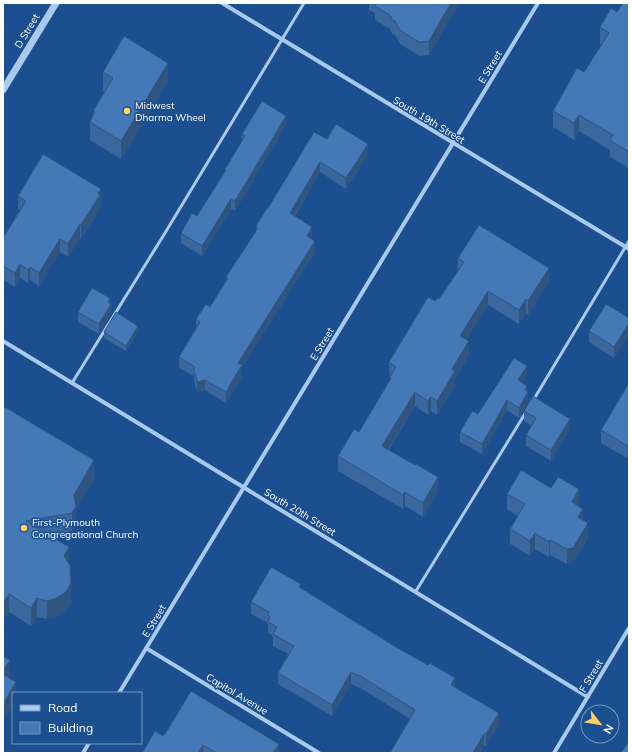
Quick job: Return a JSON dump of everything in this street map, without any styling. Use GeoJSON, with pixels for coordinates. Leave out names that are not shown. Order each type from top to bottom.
{"type":"FeatureCollection","features":[{"type":"Feature","properties":{"kind":"street","name":"D Street"},"geometry":{"type":"LineString","coordinates":[[3,90],[56,3]]}},
{"type":"Feature","properties":{"kind":"street","name":"South 19th Street"},"geometry":{"type":"LineString","coordinates":[[222,3],[627,248]]}},
{"type":"Feature","properties":{"kind":"street","name":"E Street"},"geometry":{"type":"LineString","coordinates":[[120,692],[538,3]]}},
{"type":"Feature","properties":{"kind":"street","name":"South 20th Street"},"geometry":{"type":"LineString","coordinates":[[3,341],[588,697]]}},
{"type":"Feature","properties":{"kind":"street","name":"F Street"},"geometry":{"type":"LineString","coordinates":[[554,753],[629,628]]}},
{"type":"Feature","properties":{"kind":"street","name":"Capitol Avenue"},"geometry":{"type":"LineString","coordinates":[[146,648],[319,753]]}},
{"type":"Feature","properties":{"kind":"street"},"geometry":{"type":"LineString","coordinates":[[83,753],[88,744]]}},
{"type":"Feature","properties":{"kind":"lane"},"geometry":{"type":"LineString","coordinates":[[72,383],[165,233],[304,3]]}},
{"type":"Feature","properties":{"kind":"lane"},"geometry":{"type":"LineString","coordinates":[[534,400],[627,248],[629,241]]}},
{"type":"Feature","properties":{"kind":"lane"},"geometry":{"type":"LineString","coordinates":[[416,591],[530,407]]}},
{"type":"Feature","properties":{"kind":"building"},"geometry":{"type":"Polygon","coordinates":[[[377,3],[451,3],[429,41],[419,42],[400,30],[390,15],[375,6],[377,3]]]}},
{"type":"Feature","properties":{"kind":"building"},"geometry":{"type":"Polygon","coordinates":[[[623,3],[629,3],[629,152],[610,140],[613,135],[579,115],[574,123],[553,111],[577,68],[584,72],[609,33],[600,27],[611,8],[617,12],[623,3]]]}},
{"type":"Feature","properties":{"kind":"building","name":"Midwest Dharma Wheel"},"geometry":{"type":"Polygon","coordinates":[[[124,36],[168,63],[121,141],[90,122],[95,112],[93,111],[113,78],[103,72],[124,36]]]}},
{"type":"Feature","properties":{"kind":"building"},"geometry":{"type":"Polygon","coordinates":[[[262,101],[286,116],[235,201],[231,199],[202,246],[181,233],[192,213],[197,216],[226,170],[225,169],[245,136],[242,134],[262,101]]]}},
{"type":"Feature","properties":{"kind":"building"},"geometry":{"type":"Polygon","coordinates":[[[336,124],[368,144],[346,178],[320,162],[290,213],[312,227],[307,236],[315,241],[238,363],[242,365],[226,392],[205,380],[197,382],[194,369],[195,367],[179,357],[200,322],[196,319],[206,304],[210,307],[228,278],[226,277],[258,228],[256,226],[314,132],[327,139],[336,124]]]}},
{"type":"Feature","properties":{"kind":"building"},"geometry":{"type":"Polygon","coordinates":[[[43,154],[101,189],[98,194],[100,195],[68,244],[60,239],[39,273],[30,267],[28,270],[20,264],[15,273],[3,266],[3,238],[26,201],[18,196],[43,154]]]}},
{"type":"Feature","properties":{"kind":"building"},"geometry":{"type":"Polygon","coordinates":[[[479,225],[549,268],[528,301],[526,299],[519,310],[488,291],[460,336],[469,341],[452,369],[455,371],[437,401],[431,397],[428,401],[415,392],[382,446],[438,477],[423,503],[405,492],[403,495],[338,456],[354,429],[359,432],[391,378],[390,377],[396,367],[389,362],[428,297],[435,301],[438,298],[439,299],[464,262],[458,258],[479,225]]]}},
{"type":"Feature","properties":{"kind":"building"},"geometry":{"type":"Polygon","coordinates":[[[92,288],[110,298],[108,302],[111,304],[99,324],[78,312],[92,288]]]}},
{"type":"Feature","properties":{"kind":"building"},"geometry":{"type":"Polygon","coordinates":[[[606,304],[629,318],[629,323],[614,347],[589,331],[606,304]]]}},
{"type":"Feature","properties":{"kind":"building"},"geometry":{"type":"Polygon","coordinates":[[[116,312],[138,326],[126,346],[104,332],[116,312]]]}},
{"type":"Feature","properties":{"kind":"building"},"geometry":{"type":"Polygon","coordinates":[[[514,358],[527,366],[518,380],[527,386],[525,390],[528,392],[519,408],[507,400],[482,444],[460,432],[472,411],[478,414],[514,358]]]}},
{"type":"Feature","properties":{"kind":"building"},"geometry":{"type":"Polygon","coordinates":[[[629,383],[629,447],[601,430],[629,383]]]}},
{"type":"Feature","properties":{"kind":"building"},"geometry":{"type":"Polygon","coordinates":[[[533,396],[570,419],[551,450],[526,435],[536,418],[524,411],[533,396]]]}},
{"type":"Feature","properties":{"kind":"building","name":"First-Plymouth Congregational Church"},"geometry":{"type":"Polygon","coordinates":[[[3,406],[94,460],[74,495],[76,506],[72,513],[26,521],[69,547],[64,556],[70,565],[71,583],[66,592],[57,598],[47,601],[37,598],[31,608],[9,594],[3,603],[3,406]]]}},
{"type":"Feature","properties":{"kind":"building"},"geometry":{"type":"Polygon","coordinates":[[[521,470],[551,488],[558,477],[579,489],[572,502],[583,509],[578,517],[588,523],[573,548],[567,549],[550,540],[549,542],[535,533],[530,541],[510,529],[525,504],[507,494],[521,470]]]}},
{"type":"Feature","properties":{"kind":"building"},"geometry":{"type":"Polygon","coordinates":[[[271,567],[301,584],[299,587],[396,647],[428,665],[430,663],[455,678],[451,685],[499,713],[473,753],[390,753],[415,710],[359,675],[351,672],[332,705],[278,673],[294,646],[273,634],[277,627],[268,622],[270,617],[268,615],[269,612],[251,602],[271,567]]]}},
{"type":"Feature","properties":{"kind":"building"},"geometry":{"type":"Polygon","coordinates":[[[3,656],[10,660],[3,671],[3,656]]]}},
{"type":"Feature","properties":{"kind":"building"},"geometry":{"type":"Polygon","coordinates":[[[3,674],[16,682],[3,704],[3,674]]]}},
{"type":"Feature","properties":{"kind":"building"},"geometry":{"type":"Polygon","coordinates":[[[191,691],[279,744],[273,753],[217,753],[203,745],[198,753],[142,753],[155,731],[163,736],[165,734],[191,691]]]}},
{"type":"Feature","properties":{"kind":"building"},"geometry":{"type":"Polygon","coordinates":[[[629,741],[629,753],[621,753],[629,741]]]}},
{"type":"Feature","properties":{"kind":"place","name":"Midwest Dharma Wheel"},"geometry":{"type":"Point","coordinates":[127,111]}},
{"type":"Feature","properties":{"kind":"place","name":"First-Plymouth Congregational Church"},"geometry":{"type":"Point","coordinates":[24,528]}}]}
